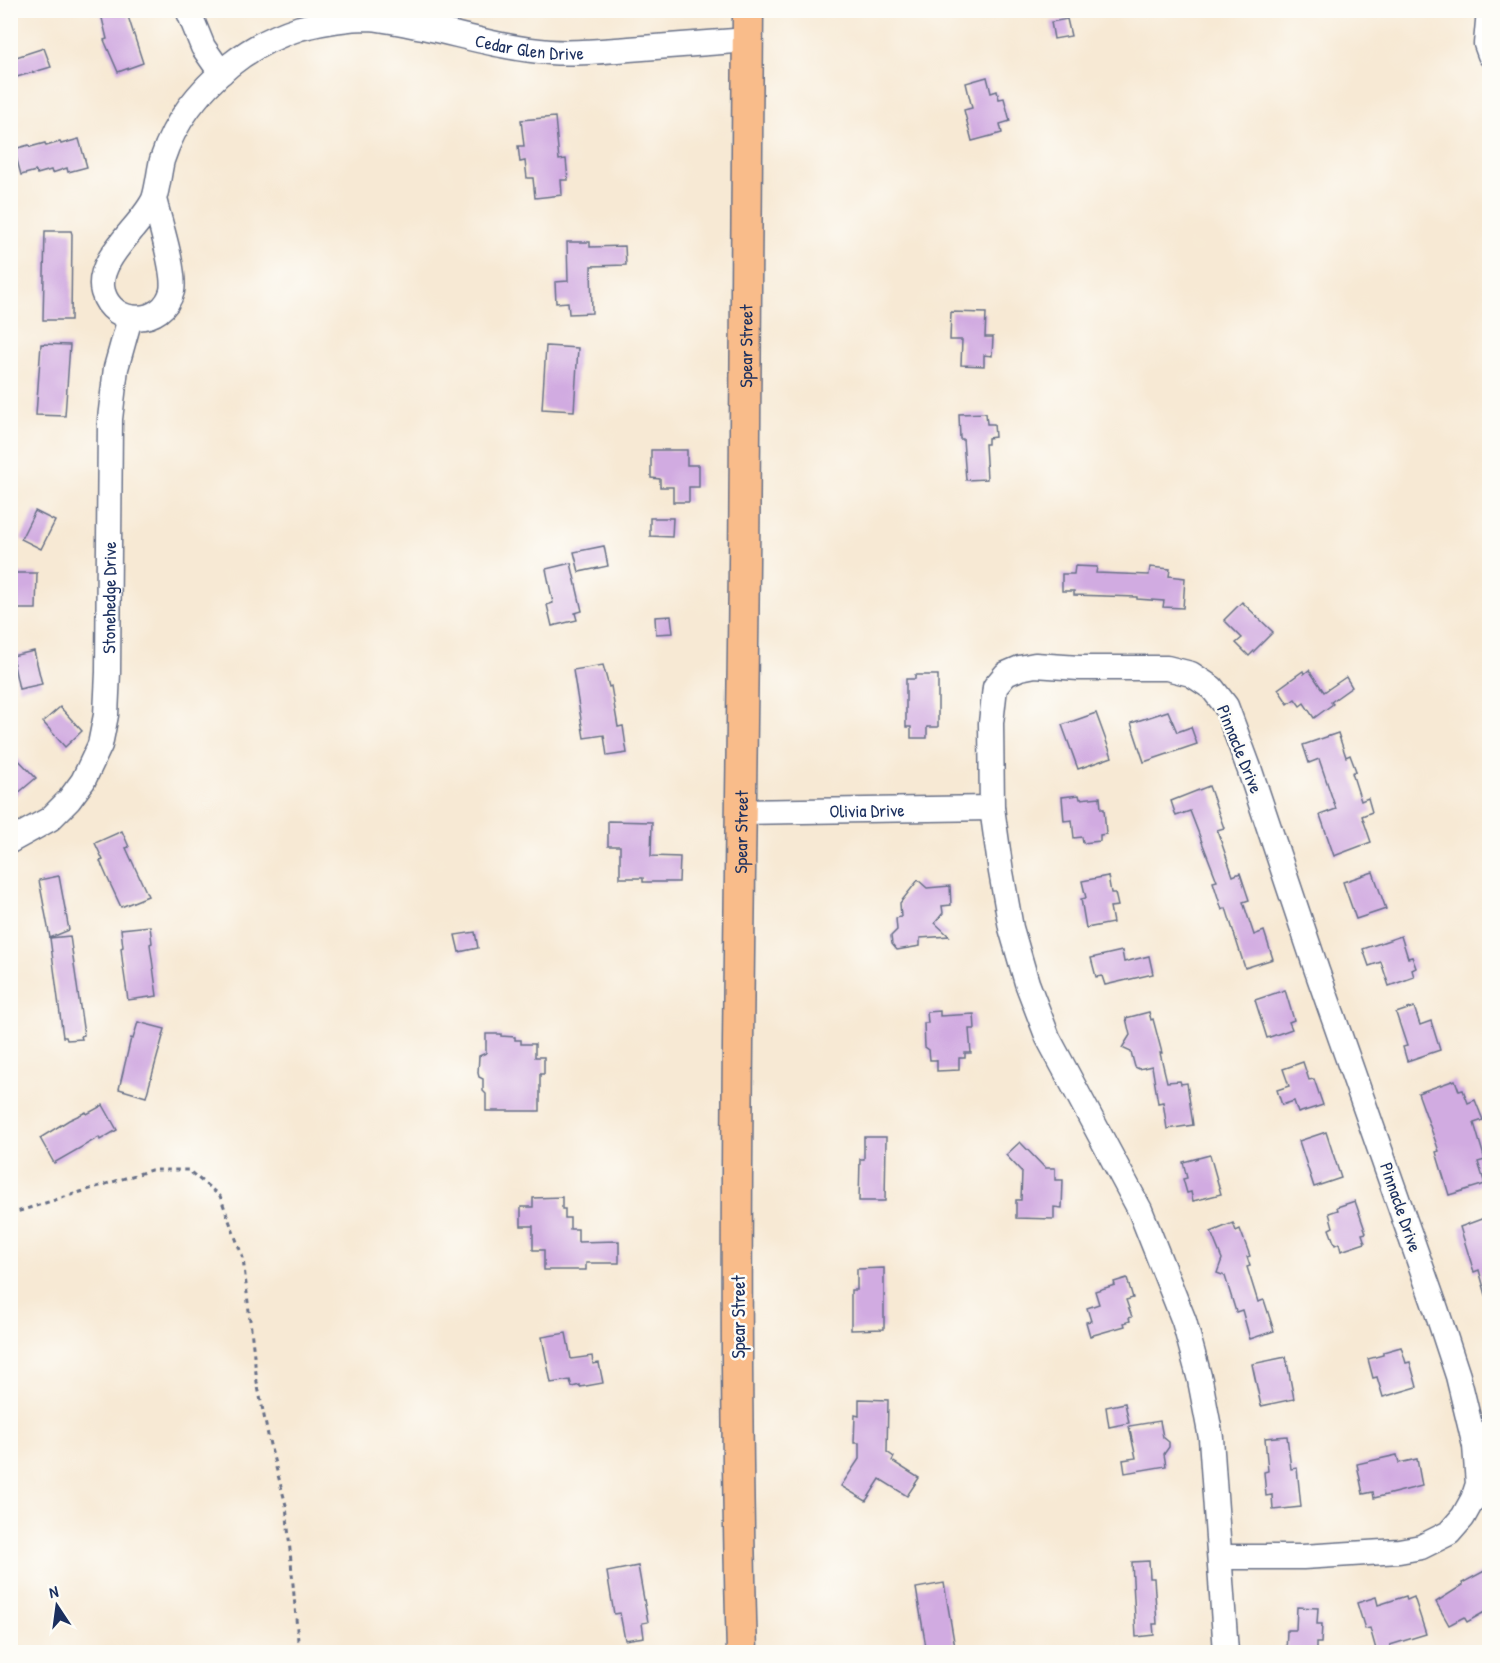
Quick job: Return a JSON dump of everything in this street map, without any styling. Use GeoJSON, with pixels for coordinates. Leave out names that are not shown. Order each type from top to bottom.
{"type":"FeatureCollection","features":[{"type":"Feature","properties":{"kind":"main road","name":"Spear Street"},"geometry":{"type":"LineString","coordinates":[[742,1653],[738,1322],[748,25]]}},
{"type":"Feature","properties":{"kind":"street"},"geometry":{"type":"LineString","coordinates":[[188,10],[203,47],[221,73]]}},
{"type":"Feature","properties":{"kind":"street"},"geometry":{"type":"LineString","coordinates":[[1489,10],[1486,44],[1490,55]]}},
{"type":"Feature","properties":{"kind":"street","name":"Cedar Glen Drive"},"geometry":{"type":"LineString","coordinates":[[154,199],[107,265],[102,279],[106,301],[116,312],[130,318],[137,319],[152,315],[164,306],[172,292],[172,277],[154,199],[159,172],[176,126],[192,102],[221,73],[251,50],[281,35],[310,26],[349,19],[392,21],[508,47],[551,52],[583,52],[748,25]]}},
{"type":"Feature","properties":{"kind":"street","name":"Stonehedge Drive"},"geometry":{"type":"LineString","coordinates":[[10,841],[50,819],[69,800],[89,771],[102,737],[106,715],[108,672],[110,419],[116,368],[130,318]]}},
{"type":"Feature","properties":{"kind":"street","name":"Pinnacle Drive"},"geometry":{"type":"LineString","coordinates":[[1220,1557],[1303,1557],[1399,1551],[1421,1547],[1449,1533],[1468,1508],[1478,1484],[1475,1446],[1458,1376],[1437,1309],[1317,970],[1250,768],[1226,706],[1212,688],[1191,674],[1167,668],[1035,665],[1020,668],[1006,674],[995,687],[991,723],[992,808],[1000,872],[1027,983],[1048,1038],[1140,1210],[1184,1321],[1200,1380],[1211,1438],[1226,1653]]}},
{"type":"Feature","properties":{"kind":"street","name":"Olivia Drive"},"geometry":{"type":"LineString","coordinates":[[741,812],[992,808]]}},
{"type":"Feature","properties":{"kind":"path"},"geometry":{"type":"LineString","coordinates":[[1289,14],[1297,10]]}},
{"type":"Feature","properties":{"kind":"path"},"geometry":{"type":"LineString","coordinates":[[10,1214],[151,1170],[188,1170],[220,1196],[243,1258],[257,1382],[286,1505],[300,1653]]}},
{"type":"Feature","properties":{"kind":"building"},"geometry":{"type":"Polygon","coordinates":[[[100,10],[126,10],[143,63],[118,72],[104,40],[107,39],[100,10]]]}},
{"type":"Feature","properties":{"kind":"building"},"geometry":{"type":"Polygon","coordinates":[[[1067,19],[1071,36],[1054,39],[1051,22],[1067,19]]]}},
{"type":"Feature","properties":{"kind":"building"},"geometry":{"type":"Polygon","coordinates":[[[44,48],[51,67],[10,79],[10,59],[44,48]]]}},
{"type":"Feature","properties":{"kind":"building"},"geometry":{"type":"Polygon","coordinates":[[[987,77],[991,93],[997,91],[999,99],[1004,98],[1010,121],[1000,124],[1002,133],[972,141],[964,110],[972,108],[966,83],[987,77]]]}},
{"type":"Feature","properties":{"kind":"building"},"geometry":{"type":"Polygon","coordinates":[[[555,117],[559,160],[566,159],[568,180],[561,180],[562,195],[535,198],[533,178],[527,178],[525,161],[520,162],[518,146],[524,146],[521,120],[555,117]]]}},
{"type":"Feature","properties":{"kind":"building"},"geometry":{"type":"Polygon","coordinates":[[[79,139],[87,167],[68,172],[67,168],[52,173],[51,170],[21,175],[14,149],[45,143],[46,146],[60,142],[61,144],[79,139]]]}},
{"type":"Feature","properties":{"kind":"building"},"geometry":{"type":"Polygon","coordinates":[[[45,231],[71,231],[72,234],[71,320],[43,320],[45,231]]]}},
{"type":"Feature","properties":{"kind":"building"},"geometry":{"type":"Polygon","coordinates":[[[567,242],[590,242],[590,247],[625,246],[626,265],[591,266],[592,313],[569,314],[568,302],[556,303],[555,282],[568,281],[567,242]]]}},
{"type":"Feature","properties":{"kind":"building"},"geometry":{"type":"Polygon","coordinates":[[[951,312],[986,313],[985,337],[993,337],[992,356],[984,355],[984,366],[961,365],[962,340],[950,340],[951,312]]]}},
{"type":"Feature","properties":{"kind":"building"},"geometry":{"type":"Polygon","coordinates":[[[41,344],[70,345],[65,416],[36,415],[41,344]]]}},
{"type":"Feature","properties":{"kind":"building"},"geometry":{"type":"Polygon","coordinates":[[[546,346],[578,348],[574,411],[542,409],[546,346]]]}},
{"type":"Feature","properties":{"kind":"building"},"geometry":{"type":"Polygon","coordinates":[[[986,413],[987,424],[994,424],[995,437],[988,438],[988,444],[985,444],[987,479],[966,480],[959,414],[986,413]]]}},
{"type":"Feature","properties":{"kind":"building"},"geometry":{"type":"Polygon","coordinates":[[[651,450],[687,450],[687,465],[699,465],[699,487],[689,487],[689,502],[673,502],[673,487],[660,487],[660,479],[651,478],[651,450]]]}},
{"type":"Feature","properties":{"kind":"building"},"geometry":{"type":"Polygon","coordinates":[[[35,511],[55,521],[41,549],[21,539],[35,511]]]}},
{"type":"Feature","properties":{"kind":"building"},"geometry":{"type":"Polygon","coordinates":[[[650,518],[673,518],[672,537],[650,536],[650,518]]]}},
{"type":"Feature","properties":{"kind":"building"},"geometry":{"type":"Polygon","coordinates":[[[604,546],[608,566],[579,572],[574,552],[604,546]]]}},
{"type":"Feature","properties":{"kind":"building"},"geometry":{"type":"Polygon","coordinates":[[[571,563],[582,611],[575,613],[577,620],[552,626],[547,605],[553,603],[546,569],[571,563]]]}},
{"type":"Feature","properties":{"kind":"building"},"geometry":{"type":"Polygon","coordinates":[[[1075,566],[1097,567],[1096,573],[1149,575],[1150,567],[1170,569],[1169,576],[1185,578],[1183,608],[1163,607],[1164,601],[1137,599],[1137,597],[1074,595],[1074,591],[1062,591],[1062,574],[1074,574],[1075,566]]]}},
{"type":"Feature","properties":{"kind":"building"},"geometry":{"type":"Polygon","coordinates":[[[14,573],[37,573],[36,609],[13,609],[14,573]]]}},
{"type":"Feature","properties":{"kind":"building"},"geometry":{"type":"Polygon","coordinates":[[[1242,602],[1273,632],[1249,656],[1236,643],[1242,638],[1224,620],[1242,602]]]}},
{"type":"Feature","properties":{"kind":"building"},"geometry":{"type":"Polygon","coordinates":[[[671,616],[673,633],[656,634],[655,617],[671,616]]]}},
{"type":"Feature","properties":{"kind":"building"},"geometry":{"type":"Polygon","coordinates":[[[34,651],[42,684],[19,689],[12,656],[34,651]]]}},
{"type":"Feature","properties":{"kind":"building"},"geometry":{"type":"Polygon","coordinates":[[[603,665],[609,687],[611,686],[618,727],[623,726],[627,753],[607,756],[604,735],[584,738],[573,670],[603,665]]]}},
{"type":"Feature","properties":{"kind":"building"},"geometry":{"type":"Polygon","coordinates":[[[1309,670],[1324,692],[1346,677],[1352,687],[1314,718],[1304,703],[1300,706],[1295,699],[1288,704],[1278,689],[1303,671],[1304,674],[1309,670]]]}},
{"type":"Feature","properties":{"kind":"building"},"geometry":{"type":"Polygon","coordinates":[[[915,675],[938,675],[938,727],[927,727],[927,738],[911,738],[911,727],[906,727],[906,679],[915,679],[915,675]]]}},
{"type":"Feature","properties":{"kind":"building"},"geometry":{"type":"Polygon","coordinates":[[[60,707],[82,731],[65,747],[43,722],[60,707]]]}},
{"type":"Feature","properties":{"kind":"building"},"geometry":{"type":"Polygon","coordinates":[[[1168,711],[1177,732],[1191,727],[1197,744],[1144,762],[1131,723],[1168,711]]]}},
{"type":"Feature","properties":{"kind":"building"},"geometry":{"type":"Polygon","coordinates":[[[1096,713],[1112,757],[1078,769],[1062,725],[1096,713]]]}},
{"type":"Feature","properties":{"kind":"building"},"geometry":{"type":"Polygon","coordinates":[[[1338,733],[1346,757],[1350,755],[1356,771],[1352,773],[1361,801],[1368,798],[1372,812],[1362,816],[1371,842],[1334,856],[1320,815],[1336,809],[1319,759],[1309,763],[1303,745],[1338,733]]]}},
{"type":"Feature","properties":{"kind":"building"},"geometry":{"type":"Polygon","coordinates":[[[10,751],[36,778],[10,800],[10,751]]]}},
{"type":"Feature","properties":{"kind":"building"},"geometry":{"type":"Polygon","coordinates":[[[1209,786],[1224,828],[1217,830],[1233,876],[1240,873],[1249,900],[1243,902],[1254,935],[1264,931],[1273,959],[1245,968],[1226,908],[1222,910],[1213,882],[1217,881],[1190,811],[1176,816],[1171,801],[1209,786]]]}},
{"type":"Feature","properties":{"kind":"building"},"geometry":{"type":"Polygon","coordinates":[[[1079,795],[1080,799],[1100,797],[1101,809],[1104,809],[1106,834],[1100,835],[1100,841],[1083,843],[1082,837],[1074,838],[1072,820],[1064,821],[1062,797],[1079,795]]]}},
{"type":"Feature","properties":{"kind":"building"},"geometry":{"type":"Polygon","coordinates":[[[608,821],[652,822],[651,856],[680,857],[679,882],[643,882],[643,878],[620,878],[620,846],[608,846],[608,821]]]}},
{"type":"Feature","properties":{"kind":"building"},"geometry":{"type":"Polygon","coordinates":[[[122,831],[129,847],[126,848],[148,896],[121,907],[100,861],[103,860],[95,843],[122,831]]]}},
{"type":"Feature","properties":{"kind":"building"},"geometry":{"type":"Polygon","coordinates":[[[1373,872],[1386,909],[1356,919],[1343,882],[1373,872]]]}},
{"type":"Feature","properties":{"kind":"building"},"geometry":{"type":"Polygon","coordinates":[[[59,876],[69,930],[50,938],[39,880],[59,876]]]}},
{"type":"Feature","properties":{"kind":"building"},"geometry":{"type":"Polygon","coordinates":[[[1108,876],[1111,893],[1115,893],[1118,906],[1110,907],[1113,923],[1086,928],[1081,899],[1086,898],[1082,881],[1108,876]]]}},
{"type":"Feature","properties":{"kind":"building"},"geometry":{"type":"Polygon","coordinates":[[[918,880],[927,888],[950,886],[951,905],[942,906],[943,913],[935,923],[949,936],[920,938],[920,946],[897,950],[892,944],[891,936],[897,930],[896,918],[901,917],[900,903],[918,880]]]}},
{"type":"Feature","properties":{"kind":"building"},"geometry":{"type":"Polygon","coordinates":[[[150,926],[157,996],[128,1000],[121,948],[123,947],[121,929],[150,926]]]}},
{"type":"Feature","properties":{"kind":"building"},"geometry":{"type":"Polygon","coordinates":[[[475,932],[478,948],[459,952],[455,935],[475,932]]]}},
{"type":"Feature","properties":{"kind":"building"},"geometry":{"type":"Polygon","coordinates":[[[70,936],[84,1035],[81,1036],[82,1039],[67,1040],[63,1037],[50,938],[70,936]]]}},
{"type":"Feature","properties":{"kind":"building"},"geometry":{"type":"Polygon","coordinates":[[[1401,936],[1408,958],[1412,957],[1416,968],[1412,970],[1414,977],[1389,986],[1381,962],[1369,966],[1363,949],[1401,936]]]}},
{"type":"Feature","properties":{"kind":"building"},"geometry":{"type":"Polygon","coordinates":[[[1122,951],[1124,962],[1149,956],[1153,974],[1105,985],[1102,976],[1096,977],[1091,958],[1122,951]]]}},
{"type":"Feature","properties":{"kind":"building"},"geometry":{"type":"Polygon","coordinates":[[[1285,990],[1294,1020],[1289,1022],[1292,1029],[1267,1038],[1255,1000],[1285,990]]]}},
{"type":"Feature","properties":{"kind":"building"},"geometry":{"type":"Polygon","coordinates":[[[1414,1007],[1420,1025],[1431,1021],[1440,1050],[1407,1061],[1403,1047],[1407,1046],[1396,1013],[1414,1007]]]}},
{"type":"Feature","properties":{"kind":"building"},"geometry":{"type":"Polygon","coordinates":[[[940,1011],[940,1016],[974,1014],[975,1029],[969,1029],[971,1053],[965,1053],[965,1058],[959,1058],[959,1070],[937,1071],[937,1060],[930,1060],[929,1050],[925,1047],[924,1023],[928,1023],[927,1012],[940,1011]]]}},
{"type":"Feature","properties":{"kind":"building"},"geometry":{"type":"Polygon","coordinates":[[[1149,1012],[1162,1053],[1160,1053],[1167,1082],[1187,1083],[1193,1125],[1167,1129],[1163,1102],[1158,1103],[1152,1066],[1139,1069],[1135,1067],[1131,1052],[1122,1048],[1130,1035],[1126,1018],[1149,1012]]]}},
{"type":"Feature","properties":{"kind":"building"},"geometry":{"type":"Polygon","coordinates":[[[138,1022],[165,1029],[146,1097],[119,1089],[131,1038],[133,1039],[138,1022]]]}},
{"type":"Feature","properties":{"kind":"building"},"geometry":{"type":"Polygon","coordinates":[[[486,1034],[501,1034],[501,1036],[521,1040],[521,1044],[535,1044],[535,1057],[544,1057],[544,1074],[540,1074],[540,1111],[486,1111],[483,1079],[478,1073],[479,1056],[486,1053],[486,1034]]]}},
{"type":"Feature","properties":{"kind":"building"},"geometry":{"type":"Polygon","coordinates":[[[1303,1062],[1309,1080],[1314,1079],[1323,1105],[1298,1113],[1294,1101],[1282,1105],[1277,1090],[1289,1086],[1283,1069],[1303,1062]]]}},
{"type":"Feature","properties":{"kind":"building"},"geometry":{"type":"Polygon","coordinates":[[[1455,1080],[1459,1091],[1463,1090],[1468,1103],[1475,1100],[1483,1120],[1474,1123],[1485,1160],[1478,1162],[1485,1184],[1449,1195],[1436,1152],[1439,1151],[1418,1093],[1455,1080]]]}},
{"type":"Feature","properties":{"kind":"building"},"geometry":{"type":"Polygon","coordinates":[[[103,1105],[117,1130],[100,1140],[99,1137],[54,1163],[40,1138],[69,1120],[103,1105]]]}},
{"type":"Feature","properties":{"kind":"building"},"geometry":{"type":"Polygon","coordinates":[[[1326,1132],[1341,1178],[1314,1187],[1299,1141],[1326,1132]]]}},
{"type":"Feature","properties":{"kind":"building"},"geometry":{"type":"Polygon","coordinates":[[[864,1137],[886,1137],[885,1201],[859,1201],[860,1159],[864,1159],[864,1137]]]}},
{"type":"Feature","properties":{"kind":"building"},"geometry":{"type":"Polygon","coordinates":[[[1020,1142],[1045,1168],[1055,1168],[1055,1180],[1063,1180],[1062,1208],[1054,1207],[1054,1219],[1016,1218],[1016,1200],[1021,1200],[1022,1172],[1006,1155],[1020,1142]]]}},
{"type":"Feature","properties":{"kind":"building"},"geometry":{"type":"Polygon","coordinates":[[[1210,1155],[1221,1194],[1193,1201],[1191,1192],[1187,1193],[1183,1179],[1187,1178],[1183,1162],[1210,1155]]]}},
{"type":"Feature","properties":{"kind":"building"},"geometry":{"type":"Polygon","coordinates":[[[562,1197],[562,1209],[565,1209],[565,1218],[570,1218],[570,1229],[578,1229],[578,1242],[619,1241],[619,1263],[586,1263],[586,1270],[544,1270],[544,1250],[533,1250],[533,1226],[521,1226],[521,1207],[533,1207],[533,1198],[562,1197]]]}},
{"type":"Feature","properties":{"kind":"building"},"geometry":{"type":"Polygon","coordinates":[[[1355,1201],[1366,1233],[1362,1234],[1365,1243],[1341,1251],[1339,1243],[1335,1245],[1329,1229],[1333,1227],[1329,1213],[1338,1210],[1337,1207],[1355,1201]]]}},
{"type":"Feature","properties":{"kind":"building"},"geometry":{"type":"Polygon","coordinates":[[[1487,1217],[1490,1225],[1490,1294],[1486,1295],[1479,1270],[1474,1272],[1460,1227],[1487,1217]]]}},
{"type":"Feature","properties":{"kind":"building"},"geometry":{"type":"Polygon","coordinates":[[[1233,1223],[1236,1231],[1240,1229],[1250,1256],[1247,1257],[1250,1266],[1247,1267],[1258,1302],[1264,1300],[1274,1331],[1250,1339],[1242,1310],[1236,1312],[1225,1276],[1217,1273],[1222,1259],[1211,1232],[1233,1223]]]}},
{"type":"Feature","properties":{"kind":"building"},"geometry":{"type":"Polygon","coordinates":[[[884,1268],[884,1329],[851,1330],[851,1290],[857,1290],[857,1269],[884,1268]]]}},
{"type":"Feature","properties":{"kind":"building"},"geometry":{"type":"Polygon","coordinates":[[[1127,1278],[1133,1298],[1126,1300],[1132,1317],[1129,1318],[1130,1321],[1124,1323],[1125,1326],[1090,1336],[1086,1322],[1091,1321],[1087,1308],[1099,1304],[1095,1291],[1115,1285],[1114,1282],[1127,1278]]]}},
{"type":"Feature","properties":{"kind":"building"},"geometry":{"type":"Polygon","coordinates":[[[566,1333],[571,1359],[592,1356],[593,1364],[599,1363],[603,1383],[572,1387],[570,1380],[551,1383],[542,1337],[566,1333]]]}},
{"type":"Feature","properties":{"kind":"building"},"geometry":{"type":"Polygon","coordinates":[[[1401,1347],[1406,1363],[1410,1362],[1417,1387],[1383,1397],[1377,1377],[1373,1378],[1368,1359],[1401,1347]]]}},
{"type":"Feature","properties":{"kind":"building"},"geometry":{"type":"Polygon","coordinates":[[[1286,1357],[1294,1399],[1261,1406],[1252,1364],[1286,1357]]]}},
{"type":"Feature","properties":{"kind":"building"},"geometry":{"type":"Polygon","coordinates":[[[859,1399],[888,1400],[887,1452],[894,1457],[892,1461],[919,1478],[907,1496],[880,1479],[866,1501],[841,1486],[859,1459],[859,1443],[854,1443],[855,1415],[859,1416],[859,1399]]]}},
{"type":"Feature","properties":{"kind":"building"},"geometry":{"type":"Polygon","coordinates":[[[1125,1403],[1129,1423],[1109,1427],[1106,1407],[1125,1403]]]}},
{"type":"Feature","properties":{"kind":"building"},"geometry":{"type":"Polygon","coordinates":[[[1160,1421],[1163,1437],[1169,1442],[1169,1447],[1164,1454],[1166,1466],[1125,1473],[1123,1460],[1136,1458],[1129,1426],[1160,1421]]]}},
{"type":"Feature","properties":{"kind":"building"},"geometry":{"type":"Polygon","coordinates":[[[1287,1436],[1291,1469],[1297,1468],[1301,1507],[1273,1510],[1272,1495],[1266,1496],[1264,1472],[1268,1471],[1265,1438],[1287,1436]]]}},
{"type":"Feature","properties":{"kind":"building"},"geometry":{"type":"Polygon","coordinates":[[[1397,1455],[1399,1463],[1417,1459],[1422,1486],[1374,1498],[1373,1492],[1363,1494],[1357,1464],[1397,1455]]]}},
{"type":"Feature","properties":{"kind":"building"},"geometry":{"type":"Polygon","coordinates":[[[1149,1561],[1150,1578],[1154,1578],[1157,1624],[1153,1624],[1154,1635],[1136,1637],[1132,1562],[1149,1561]]]}},
{"type":"Feature","properties":{"kind":"building"},"geometry":{"type":"Polygon","coordinates":[[[638,1566],[648,1622],[642,1623],[644,1637],[625,1640],[620,1613],[614,1614],[607,1572],[638,1566]]]}},
{"type":"Feature","properties":{"kind":"building"},"geometry":{"type":"Polygon","coordinates":[[[1490,1568],[1490,1609],[1467,1622],[1464,1617],[1449,1625],[1436,1602],[1463,1585],[1462,1583],[1490,1568]]]}},
{"type":"Feature","properties":{"kind":"building"},"geometry":{"type":"Polygon","coordinates":[[[944,1583],[956,1653],[927,1653],[916,1588],[944,1583]]]}},
{"type":"Feature","properties":{"kind":"building"},"geometry":{"type":"Polygon","coordinates":[[[1406,1596],[1407,1600],[1414,1597],[1426,1634],[1390,1645],[1391,1650],[1377,1653],[1370,1628],[1365,1629],[1357,1603],[1376,1597],[1378,1605],[1406,1596]]]}},
{"type":"Feature","properties":{"kind":"building"},"geometry":{"type":"Polygon","coordinates":[[[1297,1607],[1318,1608],[1317,1624],[1322,1624],[1321,1643],[1316,1643],[1314,1653],[1286,1653],[1287,1630],[1296,1630],[1297,1607]]]}}]}
